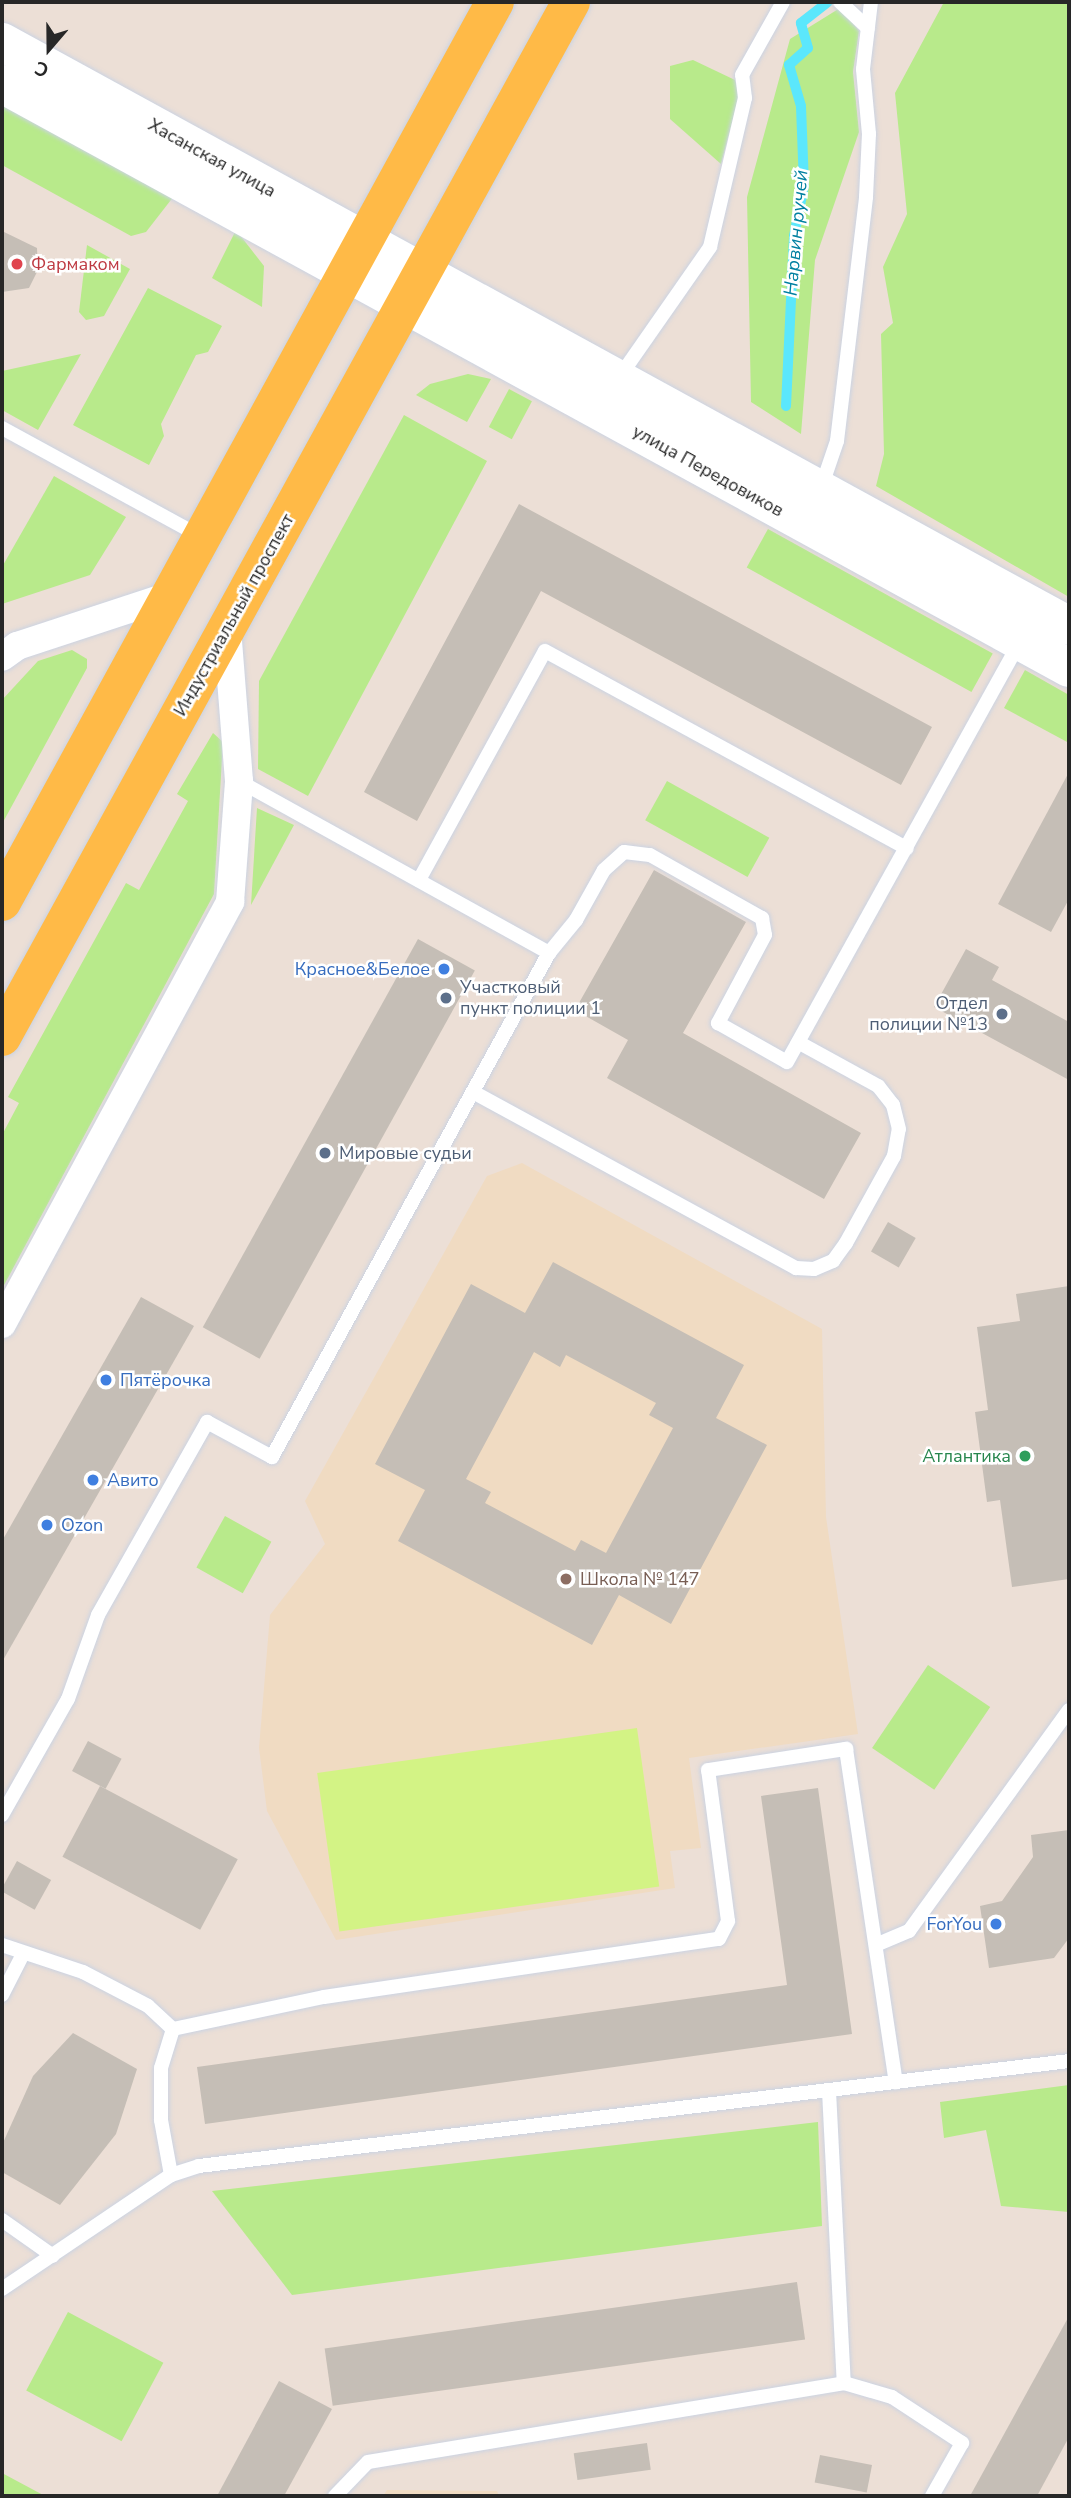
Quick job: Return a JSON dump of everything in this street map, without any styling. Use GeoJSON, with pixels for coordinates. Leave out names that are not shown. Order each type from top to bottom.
{"type":"FeatureCollection","features":[{"type":"Feature","properties":{"kind":"main road"},"geometry":{"type":"LineString","coordinates":[[2,902],[495,2]]}},
{"type":"Feature","properties":{"kind":"main road","name":"Индустриальный проспект"},"geometry":{"type":"LineString","coordinates":[[2,1037],[571,2]]}},
{"type":"Feature","properties":{"kind":"street","name":"Хасанская улица"},"geometry":{"type":"LineString","coordinates":[[2,42],[355,257]]}},
{"type":"Feature","properties":{"kind":"street","name":"Хасанская улица"},"geometry":{"type":"LineString","coordinates":[[2,84],[355,257],[414,289]]}},
{"type":"Feature","properties":{"kind":"street","name":"улица Передовиков"},"geometry":{"type":"LineString","coordinates":[[414,289],[617,380],[811,506]]}},
{"type":"Feature","properties":{"kind":"street","name":"улица Передовиков"},"geometry":{"type":"LineString","coordinates":[[414,289],[811,506],[1038,626],[1069,668]]}},
{"type":"Feature","properties":{"kind":"street"},"geometry":{"type":"LineString","coordinates":[[2,657],[17,646],[169,596]]}},
{"type":"Feature","properties":{"kind":"street"},"geometry":{"type":"LineString","coordinates":[[2,1324],[230,902],[239,780],[227,629]]}},
{"type":"Feature","properties":{"kind":"lane"},"geometry":{"type":"LineString","coordinates":[[617,380],[710,247],[745,98],[741,75],[783,2]]}},
{"type":"Feature","properties":{"kind":"lane"},"geometry":{"type":"LineString","coordinates":[[840,2],[867,28]]}},
{"type":"Feature","properties":{"kind":"lane"},"geometry":{"type":"LineString","coordinates":[[811,506],[837,441],[866,197],[869,134],[863,69],[871,2]]}},
{"type":"Feature","properties":{"kind":"lane"},"geometry":{"type":"LineString","coordinates":[[2,428],[201,537]]}},
{"type":"Feature","properties":{"kind":"lane"},"geometry":{"type":"LineString","coordinates":[[2,1815],[68,1699],[98,1615],[207,1422],[272,1457],[549,953],[576,920],[604,870],[624,852],[650,855],[762,918],[765,935],[718,1023],[787,1062],[907,848],[1038,626]]}},
{"type":"Feature","properties":{"kind":"lane"},"geometry":{"type":"LineString","coordinates":[[419,880],[545,651],[907,848]]}},
{"type":"Feature","properties":{"kind":"lane"},"geometry":{"type":"LineString","coordinates":[[239,780],[549,953]]}},
{"type":"Feature","properties":{"kind":"lane"},"geometry":{"type":"LineString","coordinates":[[473,1092],[796,1268],[814,1269],[833,1261],[846,1243],[894,1156],[899,1129],[893,1105],[878,1086],[798,1042]]}},
{"type":"Feature","properties":{"kind":"lane"},"geometry":{"type":"LineString","coordinates":[[878,1944],[909,1931],[1069,1710]]}},
{"type":"Feature","properties":{"kind":"lane"},"geometry":{"type":"LineString","coordinates":[[173,2029],[324,1997],[719,1939],[728,1922],[708,1770],[846,1749],[878,1944],[896,2082]]}},
{"type":"Feature","properties":{"kind":"lane"},"geometry":{"type":"LineString","coordinates":[[2,1945],[22,1956],[83,1972],[148,2006],[173,2029]]}},
{"type":"Feature","properties":{"kind":"lane"},"geometry":{"type":"LineString","coordinates":[[2,1995],[22,1956]]}},
{"type":"Feature","properties":{"kind":"lane"},"geometry":{"type":"LineString","coordinates":[[171,2175],[161,2120],[161,2068],[173,2029]]}},
{"type":"Feature","properties":{"kind":"lane"},"geometry":{"type":"LineString","coordinates":[[2,2289],[171,2175],[213,2165],[1069,2061]]}},
{"type":"Feature","properties":{"kind":"lane"},"geometry":{"type":"LineString","coordinates":[[829,2091],[844,2383]]}},
{"type":"Feature","properties":{"kind":"lane"},"geometry":{"type":"LineString","coordinates":[[2,2220],[53,2256]]}},
{"type":"Feature","properties":{"kind":"lane"},"geometry":{"type":"LineString","coordinates":[[335,2496],[368,2462],[844,2383],[892,2397],[962,2443],[932,2496]]}},
{"type":"Feature","properties":{"kind":"shaded area","name":"Школа № 147"},"geometry":{"type":"Polygon","coordinates":[[[522,1163],[822,1329],[826,1517],[858,1734],[689,1758],[701,1848],[670,1851],[675,1888],[336,1940],[267,1811],[259,1748],[270,1615],[325,1544],[305,1501],[487,1176],[522,1163]]]}},
{"type":"Feature","properties":{"kind":"shaded area"},"geometry":{"type":"Polygon","coordinates":[[[387,2490],[497,2491],[499,2496],[383,2496],[387,2490]]]}},
{"type":"Feature","properties":{"kind":"green space"},"geometry":{"type":"Polygon","coordinates":[[[944,2],[1069,2],[1069,597],[876,486],[884,454],[881,334],[893,323],[883,267],[907,214],[895,93],[944,2]]]}},
{"type":"Feature","properties":{"kind":"green space"},"geometry":{"type":"Polygon","coordinates":[[[840,8],[859,31],[853,72],[859,132],[815,260],[801,434],[751,402],[747,197],[790,39],[840,8]]]}},
{"type":"Feature","properties":{"kind":"green space"},"geometry":{"type":"Polygon","coordinates":[[[693,60],[735,80],[739,96],[721,164],[670,119],[670,66],[693,60]]]}},
{"type":"Feature","properties":{"kind":"green space"},"geometry":{"type":"Polygon","coordinates":[[[2,101],[174,196],[146,232],[131,236],[2,165],[2,101]]]}},
{"type":"Feature","properties":{"kind":"green space"},"geometry":{"type":"Polygon","coordinates":[[[236,230],[264,266],[262,307],[212,278],[236,230]]]}},
{"type":"Feature","properties":{"kind":"green space"},"geometry":{"type":"Polygon","coordinates":[[[87,245],[130,269],[104,316],[86,320],[79,312],[87,245]]]}},
{"type":"Feature","properties":{"kind":"green space"},"geometry":{"type":"Polygon","coordinates":[[[148,288],[222,326],[208,352],[196,355],[161,424],[164,436],[149,465],[73,425],[148,288]]]}},
{"type":"Feature","properties":{"kind":"green space"},"geometry":{"type":"Polygon","coordinates":[[[81,354],[38,430],[2,410],[2,371],[81,354]]]}},
{"type":"Feature","properties":{"kind":"green space"},"geometry":{"type":"Polygon","coordinates":[[[468,374],[491,379],[467,422],[416,395],[430,384],[468,374]]]}},
{"type":"Feature","properties":{"kind":"green space"},"geometry":{"type":"Polygon","coordinates":[[[509,389],[532,401],[512,439],[489,427],[509,389]]]}},
{"type":"Feature","properties":{"kind":"green space"},"geometry":{"type":"Polygon","coordinates":[[[404,415],[487,461],[308,796],[258,769],[259,681],[404,415]]]}},
{"type":"Feature","properties":{"kind":"green space"},"geometry":{"type":"Polygon","coordinates":[[[54,476],[126,517],[90,575],[2,604],[2,567],[54,476]]]}},
{"type":"Feature","properties":{"kind":"green space"},"geometry":{"type":"Polygon","coordinates":[[[768,529],[993,654],[971,692],[747,567],[768,529]]]}},
{"type":"Feature","properties":{"kind":"green space"},"geometry":{"type":"Polygon","coordinates":[[[72,650],[87,659],[87,668],[2,824],[2,700],[38,661],[72,650]]]}},
{"type":"Feature","properties":{"kind":"green space"},"geometry":{"type":"Polygon","coordinates":[[[1025,670],[1069,695],[1069,743],[1004,708],[1025,670]]]}},
{"type":"Feature","properties":{"kind":"green space"},"geometry":{"type":"Polygon","coordinates":[[[213,733],[223,742],[214,894],[2,1289],[2,1135],[19,1103],[8,1097],[126,883],[139,890],[188,801],[177,794],[213,733]]]}},
{"type":"Feature","properties":{"kind":"green space"},"geometry":{"type":"Polygon","coordinates":[[[667,781],[769,838],[748,877],[645,820],[667,781]]]}},
{"type":"Feature","properties":{"kind":"green space"},"geometry":{"type":"Polygon","coordinates":[[[257,808],[294,825],[251,905],[257,808]]]}},
{"type":"Feature","properties":{"kind":"green space"},"geometry":{"type":"Polygon","coordinates":[[[225,1516],[271,1542],[243,1593],[196,1568],[225,1516]]]}},
{"type":"Feature","properties":{"kind":"green space"},"geometry":{"type":"Polygon","coordinates":[[[928,1665],[990,1707],[934,1790],[872,1748],[928,1665]]]}},
{"type":"Feature","properties":{"kind":"green space"},"geometry":{"type":"Polygon","coordinates":[[[637,1728],[659,1886],[339,1931],[317,1773],[637,1728]]]}},
{"type":"Feature","properties":{"kind":"green space"},"geometry":{"type":"Polygon","coordinates":[[[1069,2085],[1069,2212],[1001,2206],[986,2130],[944,2138],[940,2102],[1069,2085]]]}},
{"type":"Feature","properties":{"kind":"green space"},"geometry":{"type":"Polygon","coordinates":[[[818,2122],[822,2226],[292,2295],[212,2191],[818,2122]]]}},
{"type":"Feature","properties":{"kind":"green space"},"geometry":{"type":"Polygon","coordinates":[[[68,2312],[163,2363],[122,2441],[26,2391],[68,2312]]]}},
{"type":"Feature","properties":{"kind":"green space"},"geometry":{"type":"Polygon","coordinates":[[[2,2473],[45,2496],[2,2496],[2,2473]]]}},
{"type":"Feature","properties":{"kind":"building"},"geometry":{"type":"Polygon","coordinates":[[[2,231],[37,248],[38,270],[29,288],[2,292],[2,231]]]}},
{"type":"Feature","properties":{"kind":"building"},"geometry":{"type":"Polygon","coordinates":[[[519,504],[932,727],[901,785],[541,591],[417,821],[364,792],[519,504]]]}},
{"type":"Feature","properties":{"kind":"building"},"geometry":{"type":"Polygon","coordinates":[[[1069,772],[1069,899],[1051,932],[998,904],[1069,772]]]}},
{"type":"Feature","properties":{"kind":"building"},"geometry":{"type":"Polygon","coordinates":[[[654,870],[746,922],[683,1033],[861,1133],[824,1199],[607,1078],[628,1040],[575,1010],[654,870]]]}},
{"type":"Feature","properties":{"kind":"building"},"geometry":{"type":"Polygon","coordinates":[[[418,939],[475,971],[260,1359],[203,1327],[418,939]]]}},
{"type":"Feature","properties":{"kind":"building","name":"Отдел полиции №13"},"geometry":{"type":"Polygon","coordinates":[[[966,949],[999,967],[992,980],[1069,1022],[1069,1080],[934,1007],[966,949]]]}},
{"type":"Feature","properties":{"kind":"building"},"geometry":{"type":"Polygon","coordinates":[[[888,1222],[916,1238],[899,1267],[871,1251],[888,1222]]]}},
{"type":"Feature","properties":{"kind":"building"},"geometry":{"type":"Polygon","coordinates":[[[553,1262],[744,1365],[716,1418],[767,1445],[671,1624],[619,1595],[592,1645],[398,1541],[425,1490],[375,1464],[471,1284],[525,1313],[553,1262]],[[534,1352],[466,1479],[491,1492],[485,1503],[575,1551],[581,1540],[606,1553],[673,1428],[649,1415],[656,1403],[566,1355],[560,1367],[534,1352]]]}},
{"type":"Feature","properties":{"kind":"building","name":"Атлантика"},"geometry":{"type":"Polygon","coordinates":[[[1069,1286],[1069,1579],[1012,1587],[1000,1500],[987,1502],[975,1412],[988,1410],[977,1327],[1020,1321],[1016,1294],[1069,1286]]]}},
{"type":"Feature","properties":{"kind":"building"},"geometry":{"type":"Polygon","coordinates":[[[141,1297],[194,1326],[2,1662],[2,1541],[141,1297]]]}},
{"type":"Feature","properties":{"kind":"building"},"geometry":{"type":"Polygon","coordinates":[[[88,1741],[122,1759],[106,1789],[72,1771],[88,1741]]]}},
{"type":"Feature","properties":{"kind":"building"},"geometry":{"type":"Polygon","coordinates":[[[100,1786],[238,1859],[200,1930],[62,1857],[100,1786]]]}},
{"type":"Feature","properties":{"kind":"building"},"geometry":{"type":"Polygon","coordinates":[[[818,1788],[852,2034],[205,2124],[197,2067],[787,1985],[761,1796],[818,1788]]]}},
{"type":"Feature","properties":{"kind":"building"},"geometry":{"type":"Polygon","coordinates":[[[1069,1830],[1069,1938],[1054,1958],[989,1968],[980,1906],[1002,1901],[1033,1857],[1031,1835],[1069,1830]]]}},
{"type":"Feature","properties":{"kind":"building"},"geometry":{"type":"Polygon","coordinates":[[[17,1861],[51,1880],[35,1910],[2,1892],[17,1861]]]}},
{"type":"Feature","properties":{"kind":"building"},"geometry":{"type":"Polygon","coordinates":[[[73,2033],[137,2069],[116,2134],[60,2205],[2,2172],[2,2145],[33,2076],[73,2033]]]}},
{"type":"Feature","properties":{"kind":"building"},"geometry":{"type":"Polygon","coordinates":[[[797,2282],[805,2339],[333,2406],[325,2348],[797,2282]]]}},
{"type":"Feature","properties":{"kind":"building"},"geometry":{"type":"Polygon","coordinates":[[[1069,2316],[1069,2437],[1037,2496],[970,2496],[1069,2316]]]}},
{"type":"Feature","properties":{"kind":"building"},"geometry":{"type":"Polygon","coordinates":[[[279,2381],[332,2409],[284,2496],[217,2496],[279,2381]]]}},
{"type":"Feature","properties":{"kind":"building"},"geometry":{"type":"Polygon","coordinates":[[[647,2443],[651,2470],[577,2480],[574,2453],[647,2443]]]}},
{"type":"Feature","properties":{"kind":"building"},"geometry":{"type":"Polygon","coordinates":[[[820,2455],[872,2465],[867,2493],[815,2482],[820,2455]]]}},
{"type":"Feature","properties":{"kind":"waterway","name":"Нарвин ручей"},"geometry":{"type":"LineString","coordinates":[[786,406],[794,236],[804,185],[801,106],[789,65],[808,48],[801,23],[828,2]]}},
{"type":"Feature","properties":{"kind":"place","name":"Фармаком"},"geometry":{"type":"Point","coordinates":[17,264]}},
{"type":"Feature","properties":{"kind":"place","name":"Красное&Белое"},"geometry":{"type":"Point","coordinates":[444,969]}},
{"type":"Feature","properties":{"kind":"place","name":"Участковый пункт полиции 1"},"geometry":{"type":"Point","coordinates":[446,998]}},
{"type":"Feature","properties":{"kind":"place","name":"Отдел полиции №13"},"geometry":{"type":"Point","coordinates":[1002,1014]}},
{"type":"Feature","properties":{"kind":"place","name":"Мировые судьи"},"geometry":{"type":"Point","coordinates":[325,1153]}},
{"type":"Feature","properties":{"kind":"place","name":"Пятёрочка"},"geometry":{"type":"Point","coordinates":[106,1380]}},
{"type":"Feature","properties":{"kind":"place","name":"Атлантика"},"geometry":{"type":"Point","coordinates":[1025,1456]}},
{"type":"Feature","properties":{"kind":"place","name":"Авито"},"geometry":{"type":"Point","coordinates":[93,1480]}},
{"type":"Feature","properties":{"kind":"place","name":"Ozon"},"geometry":{"type":"Point","coordinates":[47,1525]}},
{"type":"Feature","properties":{"kind":"place","name":"Школа № 147"},"geometry":{"type":"Point","coordinates":[566,1579]}},
{"type":"Feature","properties":{"kind":"place","name":"ForYou"},"geometry":{"type":"Point","coordinates":[996,1924]}}]}
